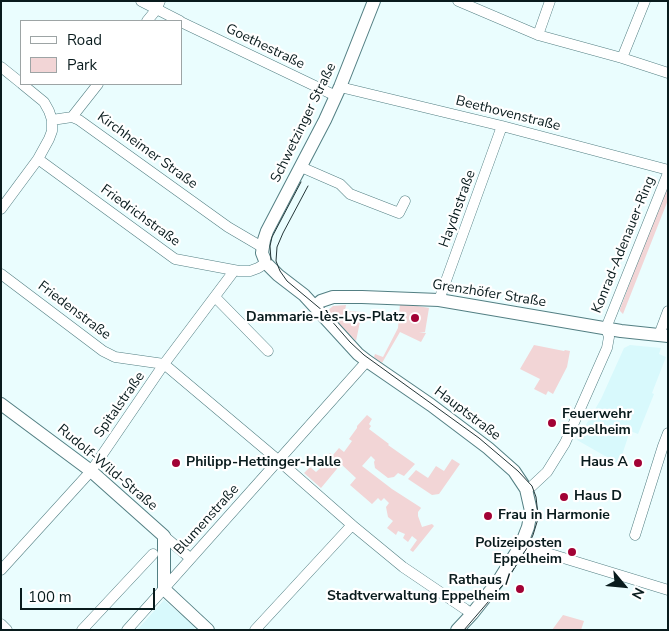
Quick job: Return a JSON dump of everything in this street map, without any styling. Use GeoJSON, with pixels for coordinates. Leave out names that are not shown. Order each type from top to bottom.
{"type":"FeatureCollection","features":[{"type":"Feature","properties":{"kind":"street","name":"Goethestraße"},"geometry":{"type":"LineString","coordinates":[[141,1],[158,6],[178,20]]}},
{"type":"Feature","properties":{"kind":"street","name":"Schwetzinger Straße"},"geometry":{"type":"LineString","coordinates":[[264,256],[267,231],[325,120],[374,1]]}},
{"type":"Feature","properties":{"kind":"street"},"geometry":{"type":"LineString","coordinates":[[458,1],[538,34],[668,73]]}},
{"type":"Feature","properties":{"kind":"street"},"geometry":{"type":"LineString","coordinates":[[538,34],[550,1]]}},
{"type":"Feature","properties":{"kind":"street"},"geometry":{"type":"LineString","coordinates":[[622,58],[645,1]]}},
{"type":"Feature","properties":{"kind":"street"},"geometry":{"type":"LineString","coordinates":[[148,20],[158,6]]}},
{"type":"Feature","properties":{"kind":"street","name":"Goethestraße"},"geometry":{"type":"LineString","coordinates":[[182,22],[338,91]]}},
{"type":"Feature","properties":{"kind":"street"},"geometry":{"type":"LineString","coordinates":[[1,67],[20,82]]}},
{"type":"Feature","properties":{"kind":"street"},"geometry":{"type":"LineString","coordinates":[[1,209],[38,159],[52,131],[52,120],[44,102],[23,85]]}},
{"type":"Feature","properties":{"kind":"street"},"geometry":{"type":"LineString","coordinates":[[52,120],[72,117],[97,85]]}},
{"type":"Feature","properties":{"kind":"street","name":"Beethovenstraße"},"geometry":{"type":"LineString","coordinates":[[338,91],[502,126],[668,172]]}},
{"type":"Feature","properties":{"kind":"street","name":"Kirchheimer Straße"},"geometry":{"type":"LineString","coordinates":[[72,117],[79,120],[228,227],[264,256]]}},
{"type":"Feature","properties":{"kind":"street","name":"Haydnstraße"},"geometry":{"type":"LineString","coordinates":[[439,300],[502,126]]}},
{"type":"Feature","properties":{"kind":"street","name":"Friedrichstraße"},"geometry":{"type":"LineString","coordinates":[[38,159],[175,259],[234,271],[250,271],[258,268],[264,256]]}},
{"type":"Feature","properties":{"kind":"street"},"geometry":{"type":"LineString","coordinates":[[301,167],[340,184],[350,194],[399,213],[405,201]]}},
{"type":"Feature","properties":{"kind":"street","name":"Konrad-Adenauer-Ring"},"geometry":{"type":"LineString","coordinates":[[606,328],[668,172]]}},
{"type":"Feature","properties":{"kind":"street","name":"Hauptstraße"},"geometry":{"type":"LineString","coordinates":[[264,256],[278,275],[304,295],[367,361],[431,405],[488,448],[514,471],[526,489],[530,505],[530,520],[521,545],[499,580],[457,630]]}},
{"type":"Feature","properties":{"kind":"street","name":"Spitalstraße"},"geometry":{"type":"LineString","coordinates":[[1,570],[91,471],[164,364],[234,271]]}},
{"type":"Feature","properties":{"kind":"street","name":"Friedenstraße"},"geometry":{"type":"LineString","coordinates":[[1,274],[103,351],[115,357],[164,364]]}},
{"type":"Feature","properties":{"kind":"street","name":"Grenzhöfer Straße"},"geometry":{"type":"LineString","coordinates":[[314,306],[321,301],[333,297],[362,296],[439,300],[663,336],[668,311]]}},
{"type":"Feature","properties":{"kind":"street"},"geometry":{"type":"LineString","coordinates":[[215,298],[268,351]]}},
{"type":"Feature","properties":{"kind":"street"},"geometry":{"type":"LineString","coordinates":[[526,489],[547,472],[565,443],[607,348],[609,337],[606,328]]}},
{"type":"Feature","properties":{"kind":"street","name":"Blumenstraße"},"geometry":{"type":"LineString","coordinates":[[127,630],[367,361]]}},
{"type":"Feature","properties":{"kind":"street"},"geometry":{"type":"LineString","coordinates":[[164,364],[403,567],[472,614]]}},
{"type":"Feature","properties":{"kind":"street","name":"Rudolf-Wild-Straße"},"geometry":{"type":"LineString","coordinates":[[1,404],[91,471],[190,558]]}},
{"type":"Feature","properties":{"kind":"street"},"geometry":{"type":"LineString","coordinates":[[635,535],[668,433]]}},
{"type":"Feature","properties":{"kind":"street"},"geometry":{"type":"LineString","coordinates":[[255,630],[352,525]]}},
{"type":"Feature","properties":{"kind":"street"},"geometry":{"type":"LineString","coordinates":[[164,536],[164,589],[208,630]]}},
{"type":"Feature","properties":{"kind":"street"},"geometry":{"type":"LineString","coordinates":[[521,545],[668,590]]}},
{"type":"Feature","properties":{"kind":"street"},"geometry":{"type":"LineString","coordinates":[[82,630],[153,554]]}},
{"type":"Feature","properties":{"kind":"street"},"geometry":{"type":"LineString","coordinates":[[1,624],[8,630]]}},
{"type":"Feature","properties":{"kind":"shaded area"},"geometry":{"type":"Polygon","coordinates":[[[630,345],[661,348],[659,354],[666,357],[638,434],[630,431],[619,464],[577,440],[601,399],[624,348],[630,345]]]}},
{"type":"Feature","properties":{"kind":"shaded area"},"geometry":{"type":"Polygon","coordinates":[[[164,600],[195,627],[193,630],[137,630],[164,600]]]}},
{"type":"Feature","properties":{"kind":"green space"},"geometry":{"type":"Polygon","coordinates":[[[668,181],[668,200],[623,314],[620,309],[668,181]]]}},
{"type":"Feature","properties":{"kind":"green space"},"geometry":{"type":"Polygon","coordinates":[[[400,303],[429,308],[425,332],[419,332],[426,333],[421,342],[400,332],[382,363],[374,357],[375,354],[383,357],[398,328],[400,303]]]}},
{"type":"Feature","properties":{"kind":"green space"},"geometry":{"type":"Polygon","coordinates":[[[346,305],[345,311],[362,312],[356,341],[327,311],[333,306],[346,305]]]}},
{"type":"Feature","properties":{"kind":"green space"},"geometry":{"type":"Polygon","coordinates":[[[534,345],[570,351],[567,367],[553,394],[548,391],[546,395],[534,389],[540,379],[520,369],[534,345]]]}},
{"type":"Feature","properties":{"kind":"green space"},"geometry":{"type":"Polygon","coordinates":[[[367,415],[372,419],[369,429],[415,464],[404,476],[398,473],[394,477],[388,478],[375,468],[375,460],[371,456],[362,466],[421,508],[418,516],[422,527],[432,524],[434,526],[413,552],[410,550],[417,540],[412,536],[408,542],[403,538],[405,534],[398,531],[396,535],[387,528],[393,521],[388,517],[386,507],[389,503],[384,498],[381,501],[378,498],[372,504],[350,485],[356,478],[341,464],[321,488],[304,473],[310,467],[316,472],[329,460],[326,457],[330,453],[333,455],[339,448],[344,452],[352,441],[349,439],[357,426],[367,415]]]}},
{"type":"Feature","properties":{"kind":"green space"},"geometry":{"type":"Polygon","coordinates":[[[452,459],[460,464],[439,494],[432,495],[408,479],[416,470],[428,478],[436,466],[444,471],[452,459]]]}},
{"type":"Feature","properties":{"kind":"green space"},"geometry":{"type":"Polygon","coordinates":[[[563,615],[584,621],[581,630],[552,630],[563,615]]]}},
{"type":"Feature","properties":{"kind":"tram line"},"geometry":{"type":"LineString","coordinates":[[271,260],[270,246],[272,237],[301,182]]}},
{"type":"Feature","properties":{"kind":"tram line"},"geometry":{"type":"LineString","coordinates":[[308,186],[277,247],[276,261],[287,281],[323,311],[364,355],[479,438],[518,471],[532,486],[536,497],[537,522],[527,548],[507,580],[464,630]]}},
{"type":"Feature","properties":{"kind":"place","name":"Dammarie-lès-Lys-Platz"},"geometry":{"type":"Point","coordinates":[415,318]}},
{"type":"Feature","properties":{"kind":"place","name":"Feuerwehr Eppelheim"},"geometry":{"type":"Point","coordinates":[552,423]}},
{"type":"Feature","properties":{"kind":"place","name":"Philipp-Hettinger-Halle"},"geometry":{"type":"Point","coordinates":[176,463]}},
{"type":"Feature","properties":{"kind":"place","name":"Haus A"},"geometry":{"type":"Point","coordinates":[638,463]}},
{"type":"Feature","properties":{"kind":"place","name":"Haus D"},"geometry":{"type":"Point","coordinates":[564,497]}},
{"type":"Feature","properties":{"kind":"place","name":"Frau in Harmonie"},"geometry":{"type":"Point","coordinates":[488,516]}},
{"type":"Feature","properties":{"kind":"place","name":"Polizeiposten Eppelheim"},"geometry":{"type":"Point","coordinates":[572,552]}},
{"type":"Feature","properties":{"kind":"place","name":"Rathaus / Stadtverwaltung Eppelheim"},"geometry":{"type":"Point","coordinates":[520,589]}}]}
